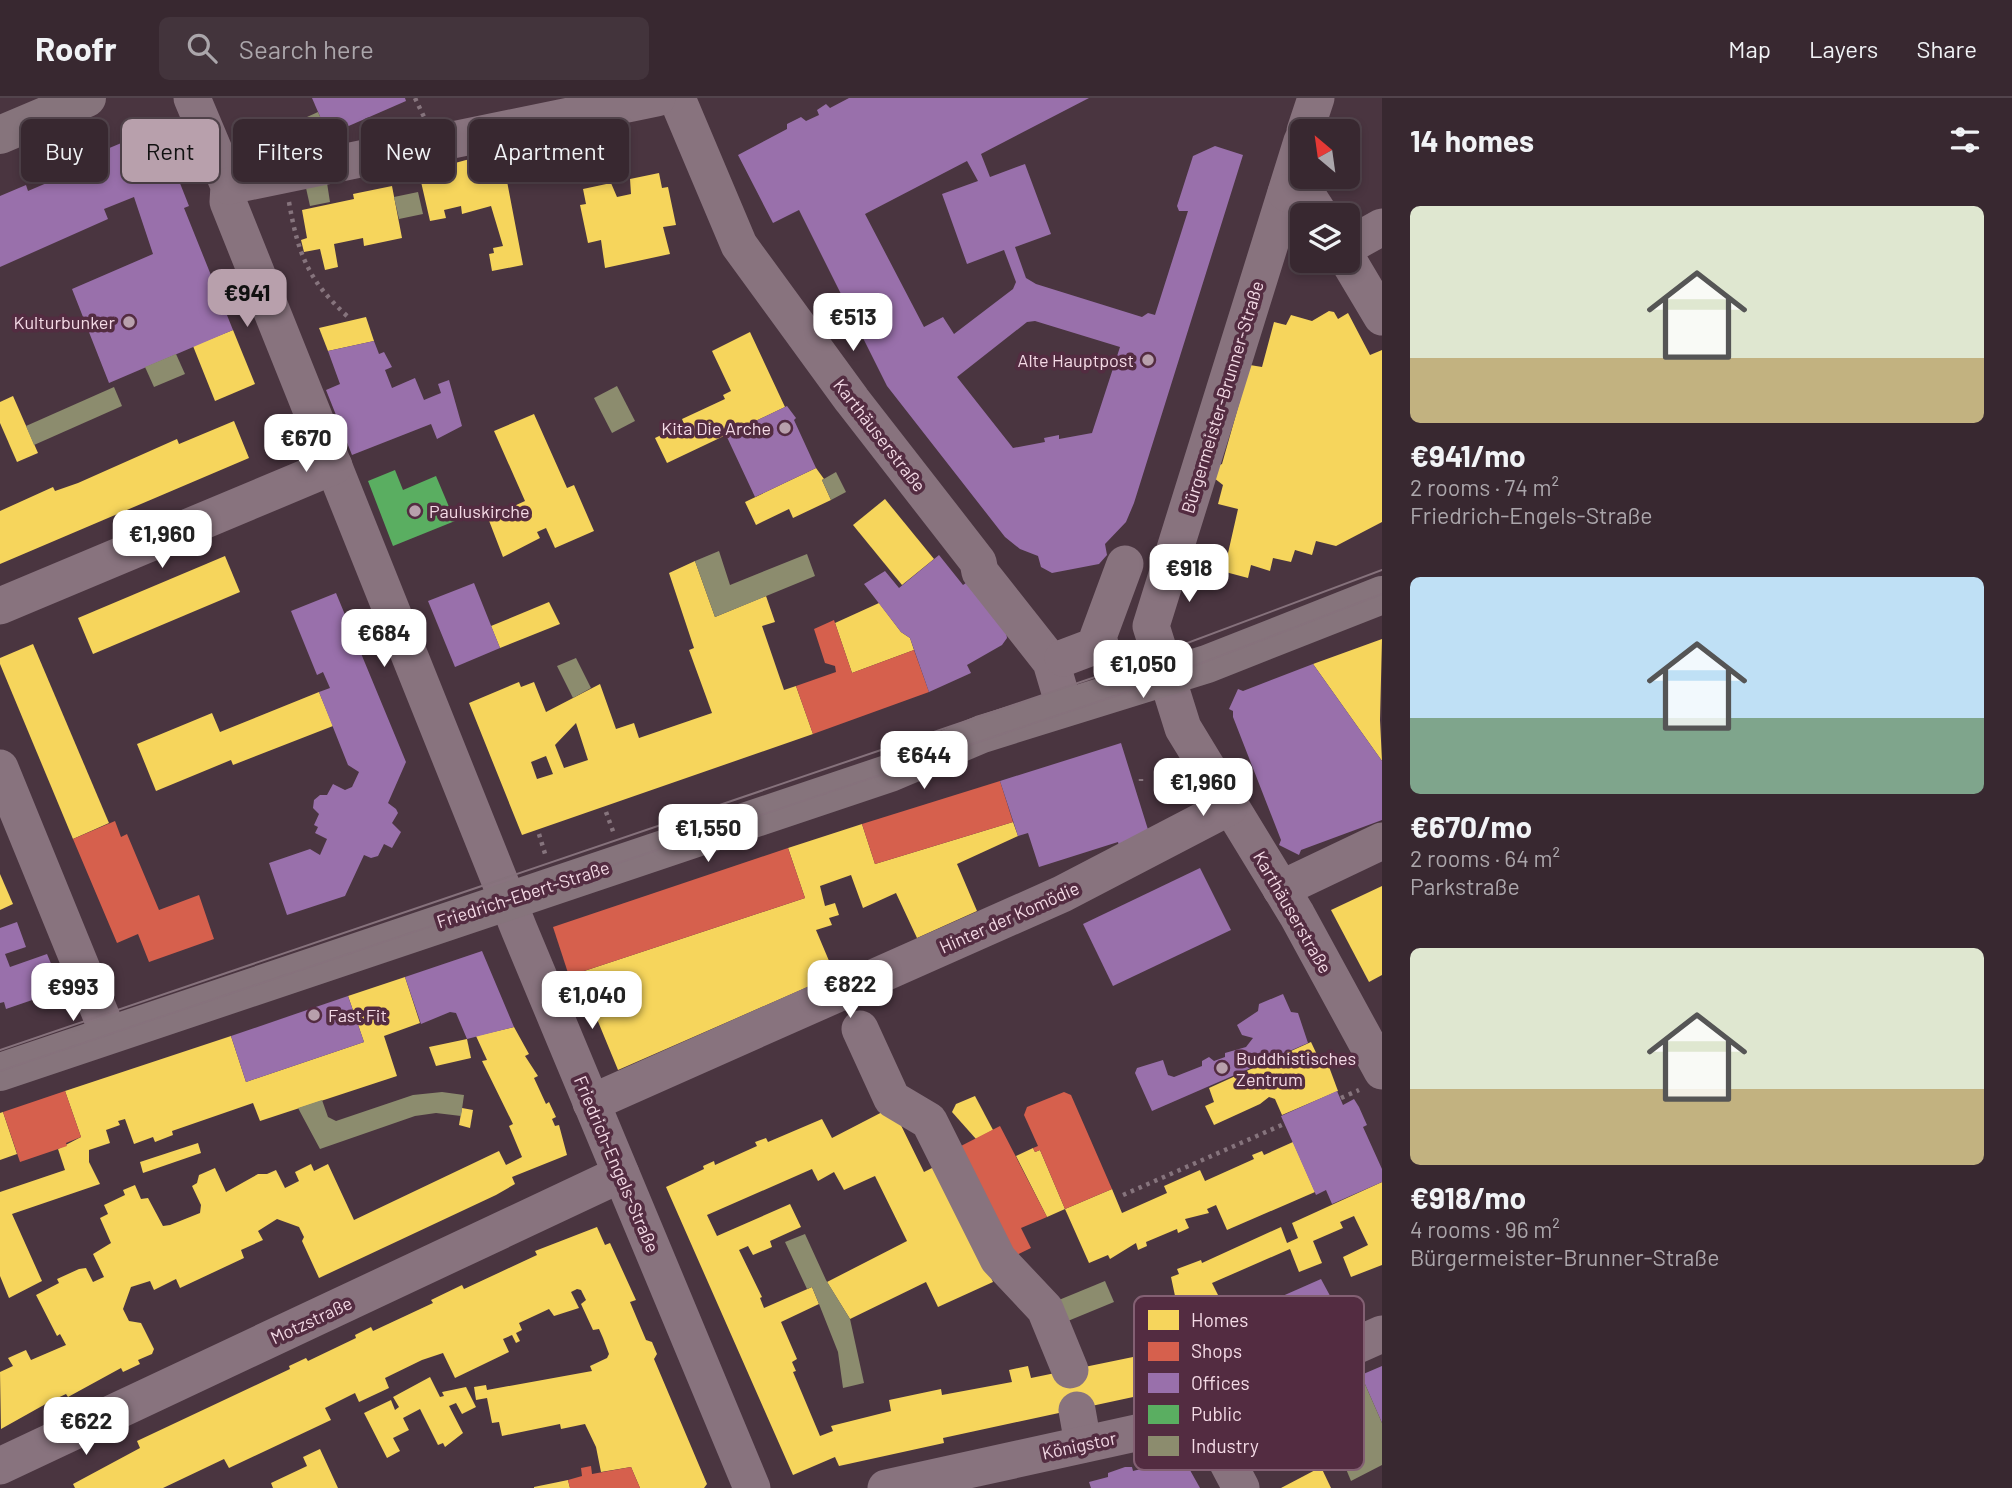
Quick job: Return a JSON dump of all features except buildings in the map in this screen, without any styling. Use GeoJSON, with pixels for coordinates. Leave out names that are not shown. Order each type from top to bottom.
{"type":"FeatureCollection","features":[{"type":"Feature","properties":{"kind":"main road"},"geometry":{"type":"LineString","coordinates":[[0,135],[86,98]]}},
{"type":"Feature","properties":{"kind":"main road","name":"Friedrich-Ebert-Straße"},"geometry":{"type":"LineString","coordinates":[[1105,663],[1218,641],[1382,575]]}},
{"type":"Feature","properties":{"kind":"main road","name":"Friedrich-Ebert-Straße"},"geometry":{"type":"LineString","coordinates":[[0,1050],[105,1024],[504,890],[890,773],[982,734],[1105,663],[1382,595]]}},
{"type":"Feature","properties":{"kind":"main road","name":"Friedrich-Ebert-Straße"},"geometry":{"type":"LineString","coordinates":[[0,1072],[105,1024]]}},
{"type":"Feature","properties":{"kind":"street","name":"Friedrich-Engels-Straße"},"geometry":{"type":"LineString","coordinates":[[192,98],[229,186],[228,202],[504,890],[752,1488]]}},
{"type":"Feature","properties":{"kind":"street"},"geometry":{"type":"LineString","coordinates":[[229,186],[657,98]]}},
{"type":"Feature","properties":{"kind":"street","name":"Karthäuserstraße"},"geometry":{"type":"LineString","coordinates":[[677,98],[739,245],[852,400],[978,562],[980,572],[1051,662],[1105,663],[1183,728],[1282,889],[1373,1080]]}},
{"type":"Feature","properties":{"kind":"street"},"geometry":{"type":"LineString","coordinates":[[1309,119],[1315,98]]}},
{"type":"Feature","properties":{"kind":"street","name":"Bürgermeister-Brunner-Straße"},"geometry":{"type":"LineString","coordinates":[[1105,663],[1151,626],[1290,180]]}},
{"type":"Feature","properties":{"kind":"street"},"geometry":{"type":"LineString","coordinates":[[1286,193],[1312,203]]}},
{"type":"Feature","properties":{"kind":"street"},"geometry":{"type":"LineString","coordinates":[[1360,239],[1382,227]]}},
{"type":"Feature","properties":{"kind":"street"},"geometry":{"type":"LineString","coordinates":[[1356,273],[1382,317]]}},
{"type":"Feature","properties":{"kind":"street"},"geometry":{"type":"LineString","coordinates":[[0,606],[334,466]]}},
{"type":"Feature","properties":{"kind":"street"},"geometry":{"type":"LineString","coordinates":[[1105,663],[1098,637],[1125,564]]}},
{"type":"Feature","properties":{"kind":"street"},"geometry":{"type":"LineString","coordinates":[[1008,582],[1105,663]]}},
{"type":"Feature","properties":{"kind":"street"},"geometry":{"type":"LineString","coordinates":[[0,768],[105,1024]]}},
{"type":"Feature","properties":{"kind":"street","name":"Hinter der Komödie"},"geometry":{"type":"LineString","coordinates":[[591,1103],[1062,894],[1230,807]]}},
{"type":"Feature","properties":{"kind":"street"},"geometry":{"type":"LineString","coordinates":[[1282,889],[1382,841]]}},
{"type":"Feature","properties":{"kind":"street"},"geometry":{"type":"LineString","coordinates":[[860,1029],[891,1099],[929,1121],[998,1259],[1045,1309],[1070,1370]]}},
{"type":"Feature","properties":{"kind":"street","name":"Motzstraße"},"geometry":{"type":"LineString","coordinates":[[0,1465],[621,1174]]}},
{"type":"Feature","properties":{"kind":"street","name":"Königstor"},"geometry":{"type":"LineString","coordinates":[[1364,1342],[1382,1334]]}},
{"type":"Feature","properties":{"kind":"street","name":"Königstor"},"geometry":{"type":"LineString","coordinates":[[891,1488],[1080,1427],[1134,1421]]}},
{"type":"Feature","properties":{"kind":"street"},"geometry":{"type":"LineString","coordinates":[[1232,1470],[1241,1488]]}},
{"type":"Feature","properties":{"kind":"path"},"geometry":{"type":"LineString","coordinates":[[288,198],[294,232],[310,276],[321,292],[347,316]]}},
{"type":"Feature","properties":{"kind":"path"},"geometry":{"type":"LineString","coordinates":[[606,812],[615,836]]}},
{"type":"Feature","properties":{"kind":"path"},"geometry":{"type":"LineString","coordinates":[[539,834],[547,859]]}},
{"type":"Feature","properties":{"kind":"path"},"geometry":{"type":"LineString","coordinates":[[1341,1098],[1373,1080]]}},
{"type":"Feature","properties":{"kind":"path"},"geometry":{"type":"LineString","coordinates":[[1123,1195],[1284,1124]]}},
{"type":"Feature","properties":{"kind":"tram line"},"geometry":{"type":"LineString","coordinates":[[0,1050],[1110,672],[1382,570]]}},
{"type":"Feature","properties":{"kind":"tram line"},"geometry":{"type":"LineString","coordinates":[[0,1071],[1118,695],[1382,594]]}},
{"type":"Feature","properties":{"kind":"place","name":"Kulturbunker"},"geometry":{"type":"Point","coordinates":[129,322]}},
{"type":"Feature","properties":{"kind":"place","name":"Alte Hauptpost"},"geometry":{"type":"Point","coordinates":[1148,360]}},
{"type":"Feature","properties":{"kind":"place","name":"Kita Die Arche"},"geometry":{"type":"Point","coordinates":[785,428]}},
{"type":"Feature","properties":{"kind":"place","name":"Pauluskirche"},"geometry":{"type":"Point","coordinates":[415,511]}},
{"type":"Feature","properties":{"kind":"place","name":"Fast Fit"},"geometry":{"type":"Point","coordinates":[314,1015]}},
{"type":"Feature","properties":{"kind":"place","name":"Buddhistisches Zentrum"},"geometry":{"type":"Point","coordinates":[1222,1068]}}]}
